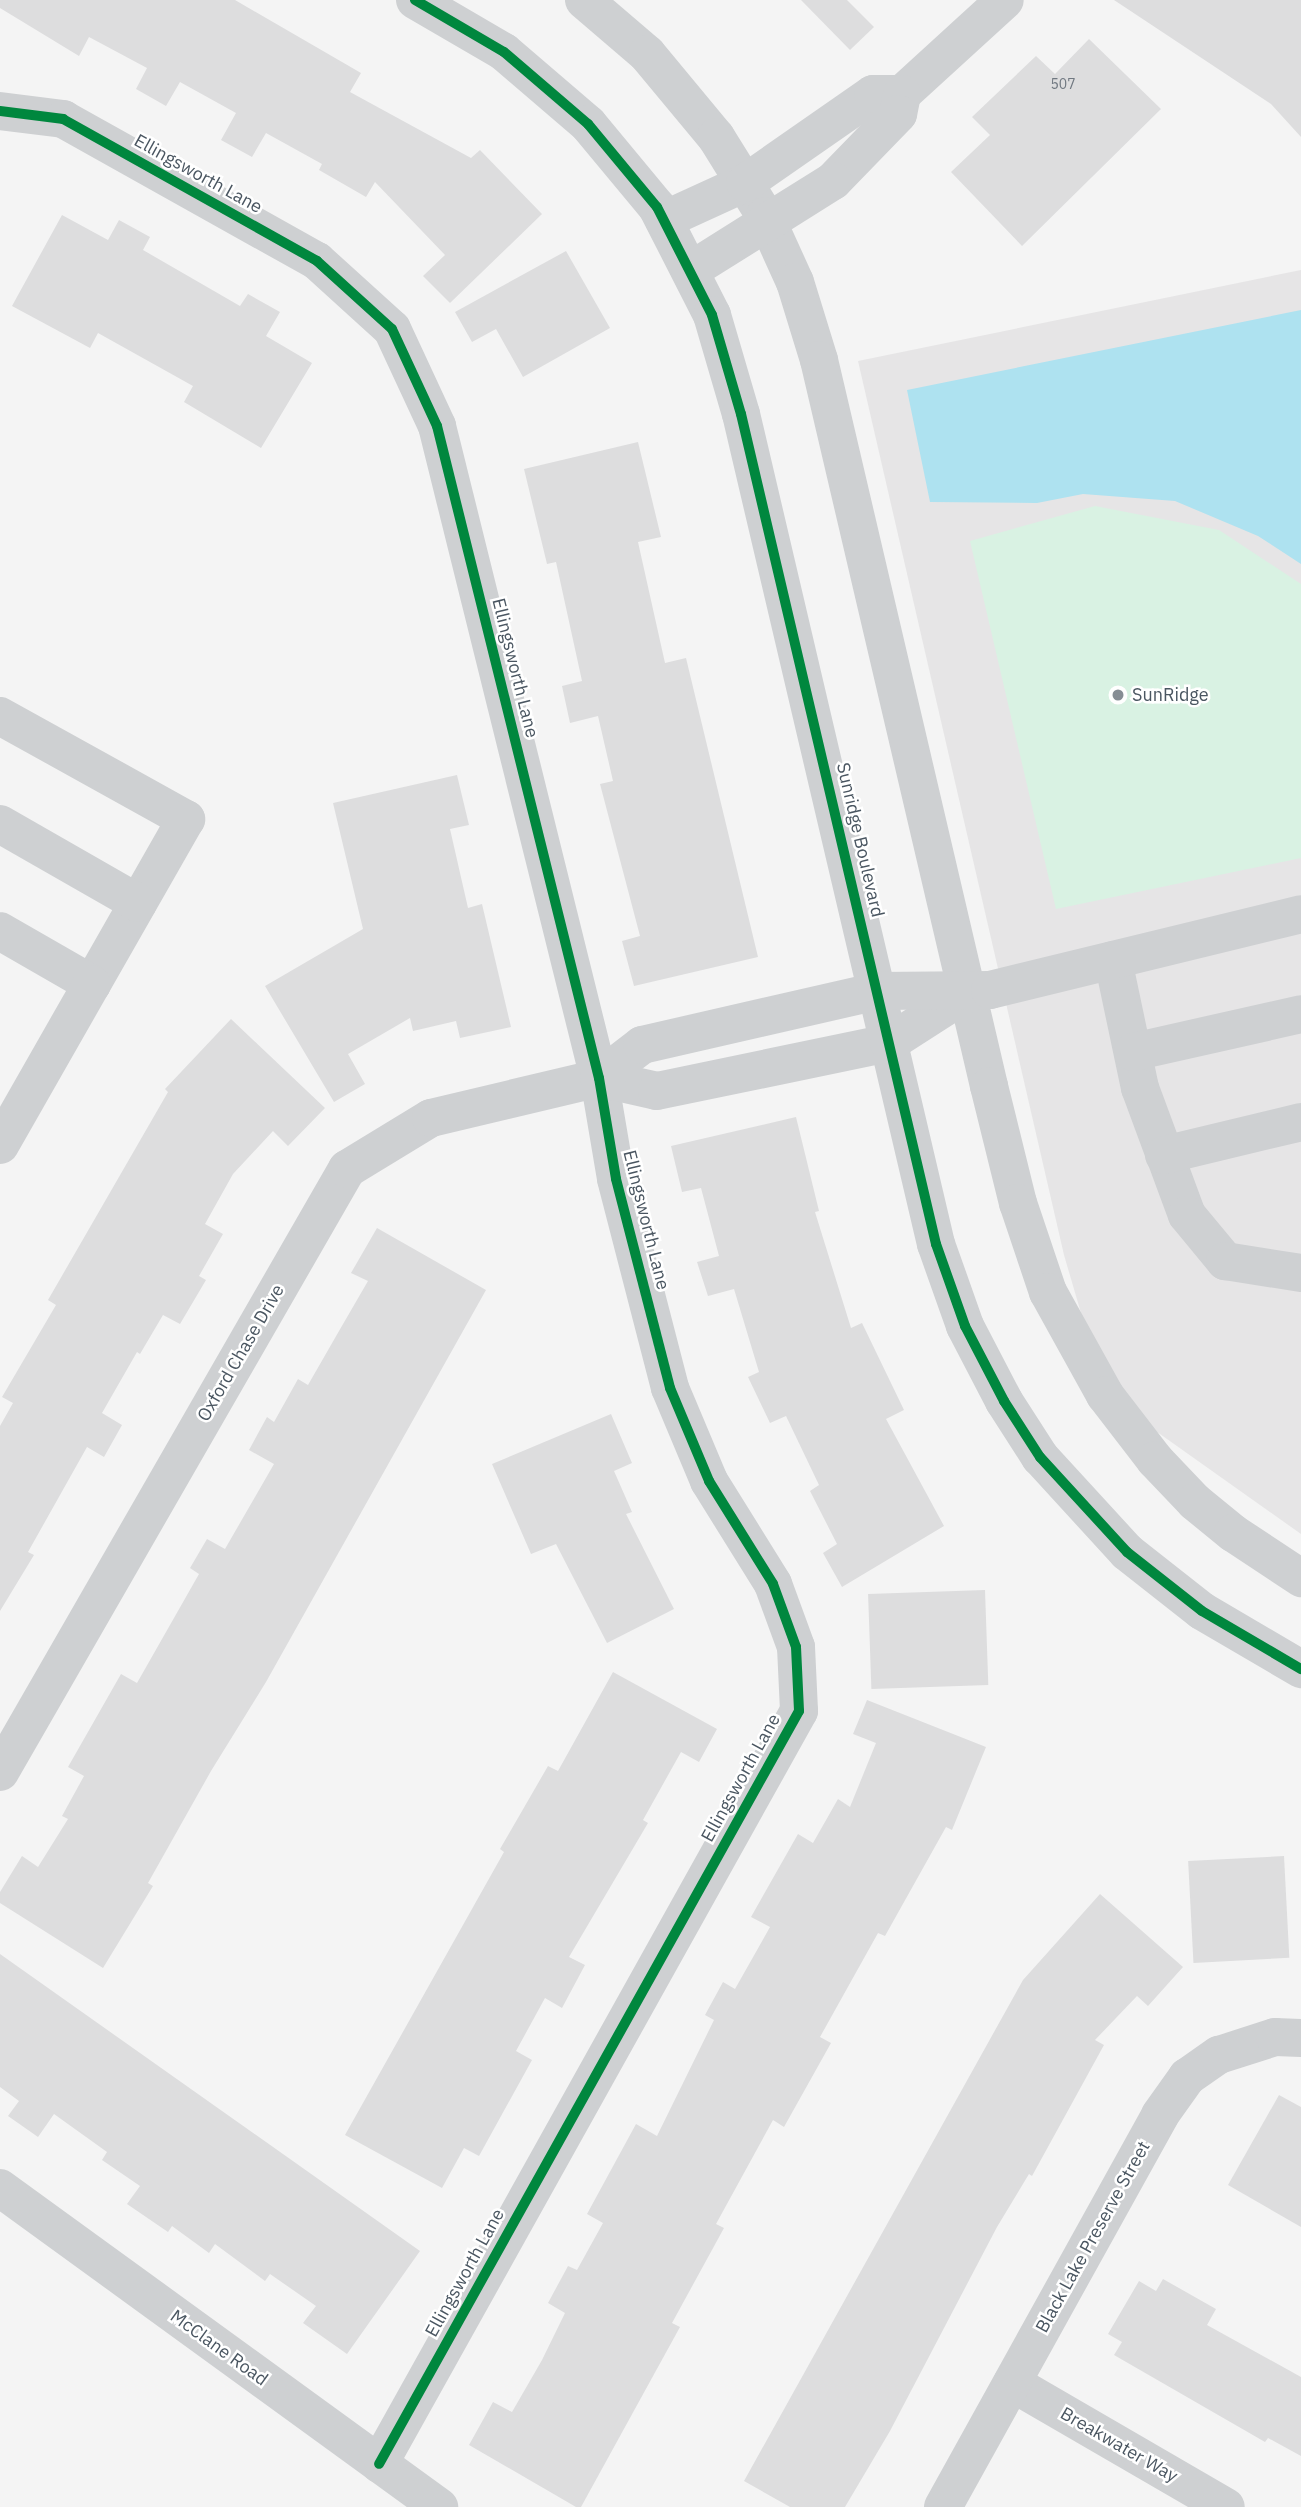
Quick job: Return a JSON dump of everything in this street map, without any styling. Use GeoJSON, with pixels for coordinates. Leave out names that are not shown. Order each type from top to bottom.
{"type":"FeatureCollection","features":[{"type":"Feature","properties":{"kind":"street","name":"Sunridge Boulevard"},"geometry":{"type":"LineString","coordinates":[[415,0],[504,52],[544,83],[627,166],[664,220],[712,315],[741,414],[936,1244],[965,1326],[1004,1401],[1040,1457],[1079,1505],[1161,1580],[1202,1611],[1301,1669]]}},
{"type":"Feature","properties":{"kind":"street"},"geometry":{"type":"LineString","coordinates":[[584,0],[648,54],[716,136],[768,224],[795,282],[819,360],[1018,1203],[1048,1292],[1074,1345],[1121,1419],[1195,1502],[1301,1578]]}},
{"type":"Feature","properties":{"kind":"street"},"geometry":{"type":"LineString","coordinates":[[691,270],[768,224],[850,166],[898,114],[902,94],[1005,0]]}},
{"type":"Feature","properties":{"kind":"street"},"geometry":{"type":"LineString","coordinates":[[664,220],[745,183],[873,94],[902,94]]}},
{"type":"Feature","properties":{"kind":"street","name":"Ellingsworth Lane"},"geometry":{"type":"LineString","coordinates":[[0,111],[63,119],[317,261],[392,329],[437,426],[599,1078],[615,1179],[670,1388],[709,1480],[773,1584],[796,1647],[799,1711],[379,2464]]}},
{"type":"Feature","properties":{"kind":"street"},"geometry":{"type":"LineString","coordinates":[[0,716],[186,819],[0,1145]]}},
{"type":"Feature","properties":{"kind":"street"},"geometry":{"type":"LineString","coordinates":[[0,824],[138,903]]}},
{"type":"Feature","properties":{"kind":"street"},"geometry":{"type":"LineString","coordinates":[[967,993],[1301,914]]}},
{"type":"Feature","properties":{"kind":"street"},"geometry":{"type":"LineString","coordinates":[[0,931],[92,984]]}},
{"type":"Feature","properties":{"kind":"street"},"geometry":{"type":"LineString","coordinates":[[1113,960],[1133,1052],[1164,1154],[1187,1215],[1225,1261],[1301,1273]]}},
{"type":"Feature","properties":{"kind":"street","name":"Oxford Chase Drive"},"geometry":{"type":"LineString","coordinates":[[0,1772],[347,1169],[431,1118],[599,1078],[642,1045],[877,991],[967,993]]}},
{"type":"Feature","properties":{"kind":"street","name":"Oxford Chase Drive"},"geometry":{"type":"LineString","coordinates":[[599,1078],[657,1091],[889,1043],[967,993]]}},
{"type":"Feature","properties":{"kind":"street"},"geometry":{"type":"LineString","coordinates":[[1133,1052],[1301,1014]]}},
{"type":"Feature","properties":{"kind":"street"},"geometry":{"type":"LineString","coordinates":[[744,1021],[756,1069]]}},
{"type":"Feature","properties":{"kind":"street"},"geometry":{"type":"LineString","coordinates":[[1164,1154],[1301,1122]]}},
{"type":"Feature","properties":{"kind":"street","name":"Black Lake Preserve Street"},"geometry":{"type":"LineString","coordinates":[[943,2507],[1160,2115],[1187,2077],[1219,2055],[1275,2037],[1301,2038]]}},
{"type":"Feature","properties":{"kind":"street","name":"McClane Road"},"geometry":{"type":"LineString","coordinates":[[0,2188],[439,2507]]}},
{"type":"Feature","properties":{"kind":"street","name":"Breakwater Way"},"geometry":{"type":"LineString","coordinates":[[1012,2383],[1226,2507]]}},
{"type":"Feature","properties":{"kind":"shaded area","name":"SunRidge"},"geometry":{"type":"Polygon","coordinates":[[[1301,270],[1301,1534],[1105,1395],[1064,1255],[858,361],[1301,270]]]}},
{"type":"Feature","properties":{"kind":"green space"},"geometry":{"type":"Polygon","coordinates":[[[1095,506],[1219,530],[1301,584],[1301,858],[1056,909],[970,541],[1095,506]]]}},
{"type":"Feature","properties":{"kind":"water"},"geometry":{"type":"Polygon","coordinates":[[[1301,310],[1301,564],[1258,536],[1175,501],[1083,494],[1037,503],[930,502],[907,390],[1301,310]]]}},
{"type":"Feature","properties":{"kind":"building"},"geometry":{"type":"Polygon","coordinates":[[[0,0],[235,0],[361,73],[350,92],[471,158],[480,150],[542,214],[450,303],[423,276],[445,255],[375,182],[366,197],[319,170],[322,164],[266,133],[252,157],[221,140],[236,113],[180,82],[166,106],[136,89],[147,68],[89,37],[79,56],[0,8],[0,0]]]}},
{"type":"Feature","properties":{"kind":"building"},"geometry":{"type":"Polygon","coordinates":[[[801,0],[847,0],[874,27],[850,50],[801,0]]]}},
{"type":"Feature","properties":{"kind":"building"},"geometry":{"type":"Polygon","coordinates":[[[1114,0],[1301,0],[1301,137],[1271,104],[1114,0]]]}},
{"type":"Feature","properties":{"kind":"building"},"geometry":{"type":"Polygon","coordinates":[[[1089,39],[1161,109],[1022,246],[951,172],[990,135],[972,117],[1036,56],[1055,74],[1089,39]]]}},
{"type":"Feature","properties":{"kind":"building"},"geometry":{"type":"Polygon","coordinates":[[[62,215],[108,240],[119,220],[150,237],[143,250],[240,306],[248,294],[280,312],[266,336],[312,363],[261,448],[184,402],[193,386],[98,333],[90,348],[12,306],[62,215]]]}},
{"type":"Feature","properties":{"kind":"building"},"geometry":{"type":"Polygon","coordinates":[[[566,251],[610,328],[523,377],[496,329],[472,342],[455,312],[566,251]]]}},
{"type":"Feature","properties":{"kind":"building"},"geometry":{"type":"Polygon","coordinates":[[[638,442],[661,537],[638,542],[665,663],[686,658],[758,957],[634,986],[622,941],[640,936],[600,784],[613,781],[598,716],[570,723],[562,686],[582,681],[556,562],[547,564],[524,469],[638,442]]]}},
{"type":"Feature","properties":{"kind":"building"},"geometry":{"type":"Polygon","coordinates":[[[457,775],[469,825],[450,829],[468,908],[482,904],[511,1027],[460,1038],[456,1021],[413,1031],[410,1018],[348,1054],[365,1084],[334,1102],[265,986],[363,929],[333,803],[457,775]]]}},
{"type":"Feature","properties":{"kind":"building"},"geometry":{"type":"Polygon","coordinates":[[[231,1019],[325,1108],[288,1146],[273,1131],[233,1174],[205,1224],[223,1234],[199,1276],[206,1280],[180,1324],[163,1315],[140,1354],[137,1352],[102,1413],[122,1425],[104,1457],[87,1447],[28,1552],[34,1555],[0,1611],[0,1426],[13,1403],[2,1397],[56,1305],[48,1300],[168,1092],[165,1089],[231,1019]]]}},
{"type":"Feature","properties":{"kind":"building"},"geometry":{"type":"Polygon","coordinates":[[[796,1117],[819,1211],[815,1212],[851,1328],[862,1323],[904,1410],[886,1419],[944,1526],[842,1587],[823,1553],[837,1544],[810,1491],[819,1485],[786,1416],[770,1423],[748,1377],[759,1372],[734,1289],[708,1296],[697,1262],[719,1256],[701,1188],[682,1192],[671,1146],[796,1117]]]}},
{"type":"Feature","properties":{"kind":"building"},"geometry":{"type":"Polygon","coordinates":[[[377,1228],[486,1290],[266,1682],[211,1771],[148,1883],[153,1886],[103,1968],[0,1903],[0,1892],[22,1856],[38,1867],[68,1819],[62,1816],[84,1776],[68,1767],[121,1674],[137,1683],[199,1574],[190,1568],[207,1539],[225,1549],[274,1464],[249,1450],[267,1417],[274,1422],[298,1379],[308,1385],[368,1281],[351,1273],[377,1228]]]}},
{"type":"Feature","properties":{"kind":"building"},"geometry":{"type":"Polygon","coordinates":[[[611,1414],[632,1463],[614,1471],[632,1512],[626,1514],[674,1609],[607,1643],[556,1544],[531,1554],[492,1464],[611,1414]]]}},
{"type":"Feature","properties":{"kind":"building"},"geometry":{"type":"Polygon","coordinates":[[[985,1590],[988,1685],[871,1689],[868,1594],[985,1590]]]}},
{"type":"Feature","properties":{"kind":"building"},"geometry":{"type":"Polygon","coordinates":[[[613,1672],[717,1729],[699,1762],[681,1752],[643,1820],[648,1823],[569,1957],[585,1965],[562,2008],[545,1998],[516,2051],[532,2060],[479,2156],[464,2148],[442,2188],[345,2135],[504,1852],[500,1849],[548,1766],[558,1771],[613,1672]]]}},
{"type":"Feature","properties":{"kind":"building"},"geometry":{"type":"Polygon","coordinates":[[[867,1700],[986,1747],[952,1830],[946,1827],[885,1936],[878,1933],[820,2037],[831,2043],[784,2127],[773,2120],[716,2224],[724,2228],[672,2323],[680,2327],[581,2507],[576,2507],[469,2445],[493,2402],[512,2412],[542,2360],[565,2313],[548,2303],[568,2266],[577,2270],[603,2223],[587,2214],[636,2124],[657,2136],[714,2020],[705,2015],[723,1982],[735,1989],[770,1927],[751,1917],[798,1834],[813,1843],[838,1799],[850,1807],[876,1743],[853,1734],[867,1700]]]}},
{"type":"Feature","properties":{"kind":"building"},"geometry":{"type":"Polygon","coordinates":[[[1284,1856],[1289,1958],[1193,1963],[1188,1861],[1284,1856]]]}},
{"type":"Feature","properties":{"kind":"building"},"geometry":{"type":"Polygon","coordinates":[[[1100,1894],[1183,1967],[1148,2006],[1137,1996],[1095,2040],[1104,2045],[1032,2176],[1029,2174],[997,2227],[890,2431],[845,2507],[790,2507],[744,2481],[1023,1980],[1100,1894]]]}},
{"type":"Feature","properties":{"kind":"building"},"geometry":{"type":"Polygon","coordinates":[[[0,1954],[420,2251],[347,2354],[303,2323],[316,2306],[270,2274],[265,2281],[215,2244],[209,2253],[172,2226],[168,2232],[127,2204],[140,2186],[102,2160],[107,2152],[54,2114],[38,2137],[8,2116],[19,2101],[0,2087],[0,1954]]]}},
{"type":"Feature","properties":{"kind":"building"},"geometry":{"type":"Polygon","coordinates":[[[1279,2095],[1301,2107],[1301,2227],[1228,2185],[1279,2095]]]}},
{"type":"Feature","properties":{"kind":"building"},"geometry":{"type":"Polygon","coordinates":[[[1163,2279],[1216,2309],[1207,2325],[1301,2377],[1301,2456],[1268,2438],[1265,2442],[1114,2355],[1122,2342],[1108,2334],[1139,2281],[1156,2291],[1163,2279]]]}},
{"type":"Feature","properties":{"kind":"cycle path"},"geometry":{"type":"LineString","coordinates":[[415,0],[504,52],[588,124],[657,207],[712,315],[741,414],[936,1244],[965,1326],[1004,1401],[1040,1457],[1127,1552],[1202,1611],[1301,1669]]}},
{"type":"Feature","properties":{"kind":"cycle path"},"geometry":{"type":"LineString","coordinates":[[0,111],[63,119],[317,261],[392,329],[437,426],[599,1078],[616,1179],[670,1388],[709,1481],[773,1584],[796,1647],[799,1711],[379,2464]]}},
{"type":"Feature","properties":{"kind":"place","name":"SunRidge"},"geometry":{"type":"Point","coordinates":[1118,695]}}]}
